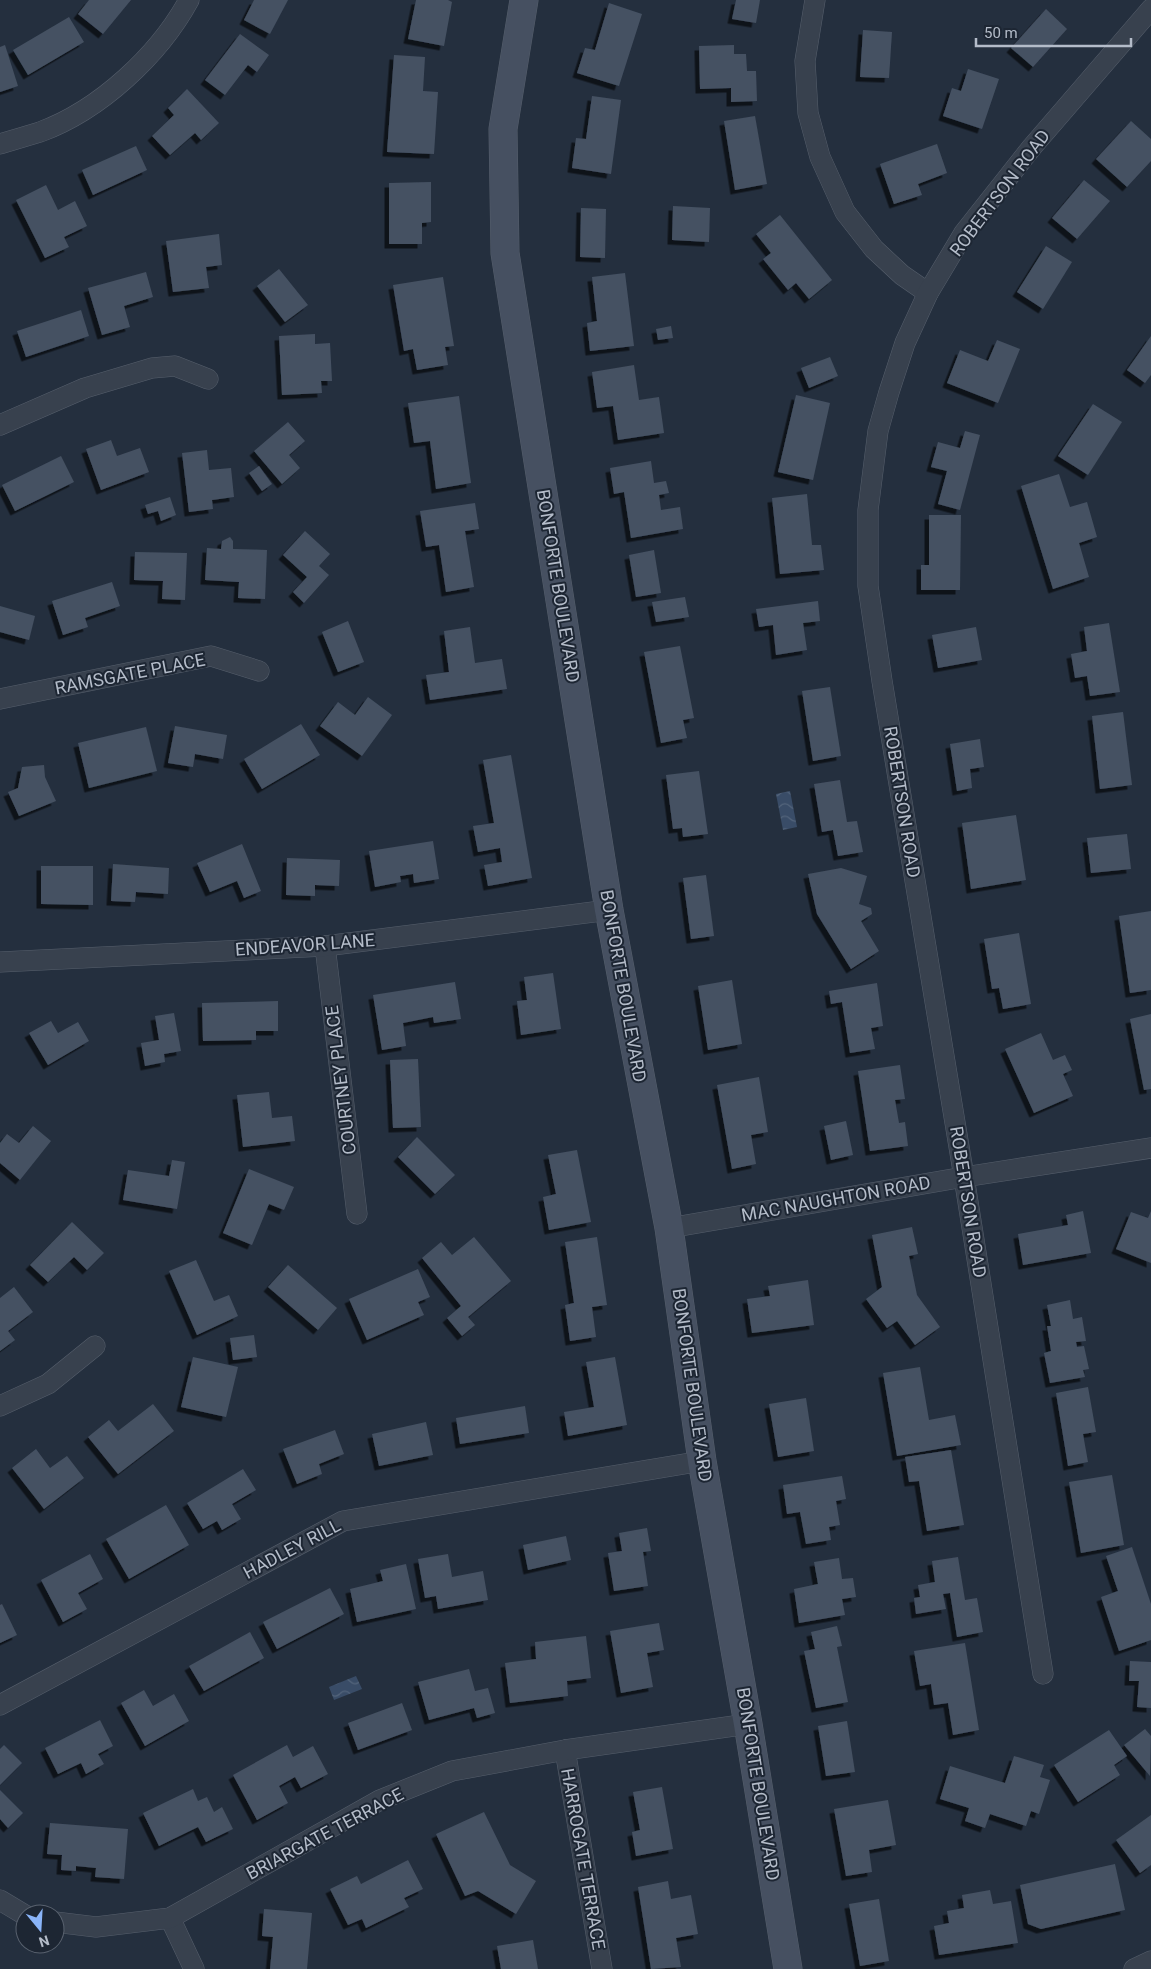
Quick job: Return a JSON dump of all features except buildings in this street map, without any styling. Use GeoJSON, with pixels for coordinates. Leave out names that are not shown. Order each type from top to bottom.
{"type":"FeatureCollection","features":[{"type":"Feature","properties":{"kind":"main road","name":"BONFORTE BOULEVARD"},"geometry":{"type":"LineString","coordinates":[[524,0],[503,129],[505,253],[609,910],[669,1228],[702,1461],[788,1969]]}},
{"type":"Feature","properties":{"kind":"street"},"geometry":{"type":"LineString","coordinates":[[0,144],[42,131],[82,110],[116,87],[148,58],[178,21],[189,0]]}},
{"type":"Feature","properties":{"kind":"street"},"geometry":{"type":"LineString","coordinates":[[815,0],[805,61],[808,113],[820,157],[845,212],[874,249],[902,275],[928,293]]}},
{"type":"Feature","properties":{"kind":"street","name":"ROBERTSON ROAD"},"geometry":{"type":"LineString","coordinates":[[1043,1674],[964,1177],[882,681],[868,586],[868,510],[878,431],[888,392],[905,343],[928,293],[964,233],[1032,147],[1151,9]]}},
{"type":"Feature","properties":{"kind":"street"},"geometry":{"type":"LineString","coordinates":[[0,425],[85,388],[152,368],[175,366],[208,379]]}},
{"type":"Feature","properties":{"kind":"street","name":"RAMSGATE PLACE"},"geometry":{"type":"LineString","coordinates":[[0,699],[211,656],[259,671]]}},
{"type":"Feature","properties":{"kind":"street","name":"ENDEAVOR LANE"},"geometry":{"type":"LineString","coordinates":[[0,962],[325,946],[609,910]]}},
{"type":"Feature","properties":{"kind":"street","name":"COURTNEY PLACE"},"geometry":{"type":"LineString","coordinates":[[325,946],[356,1214]]}},
{"type":"Feature","properties":{"kind":"street","name":"MAC NAUGHTON ROAD"},"geometry":{"type":"LineString","coordinates":[[669,1228],[964,1177],[1151,1148]]}},
{"type":"Feature","properties":{"kind":"street"},"geometry":{"type":"LineString","coordinates":[[0,1406],[48,1384],[95,1346]]}},
{"type":"Feature","properties":{"kind":"street","name":"HADLEY RILL"},"geometry":{"type":"LineString","coordinates":[[0,1705],[343,1521],[702,1461]]}},
{"type":"Feature","properties":{"kind":"street","name":"BRIARGATE TERRACE"},"geometry":{"type":"LineString","coordinates":[[65,1923],[96,1927],[170,1918],[380,1800],[452,1771],[565,1750],[748,1724]]}},
{"type":"Feature","properties":{"kind":"street","name":"HARROGATE TERRACE"},"geometry":{"type":"LineString","coordinates":[[565,1750],[602,1969]]}},
{"type":"Feature","properties":{"kind":"street"},"geometry":{"type":"LineString","coordinates":[[0,1900],[15,1909]]}},
{"type":"Feature","properties":{"kind":"street"},"geometry":{"type":"LineString","coordinates":[[170,1918],[194,1969]]}},
{"type":"Feature","properties":{"kind":"water"},"geometry":{"type":"Polygon","coordinates":[[[790,791],[797,827],[783,830],[776,794],[790,791]]]}},
{"type":"Feature","properties":{"kind":"water"},"geometry":{"type":"Polygon","coordinates":[[[356,1676],[362,1689],[334,1700],[329,1687],[356,1676]]]}}]}
